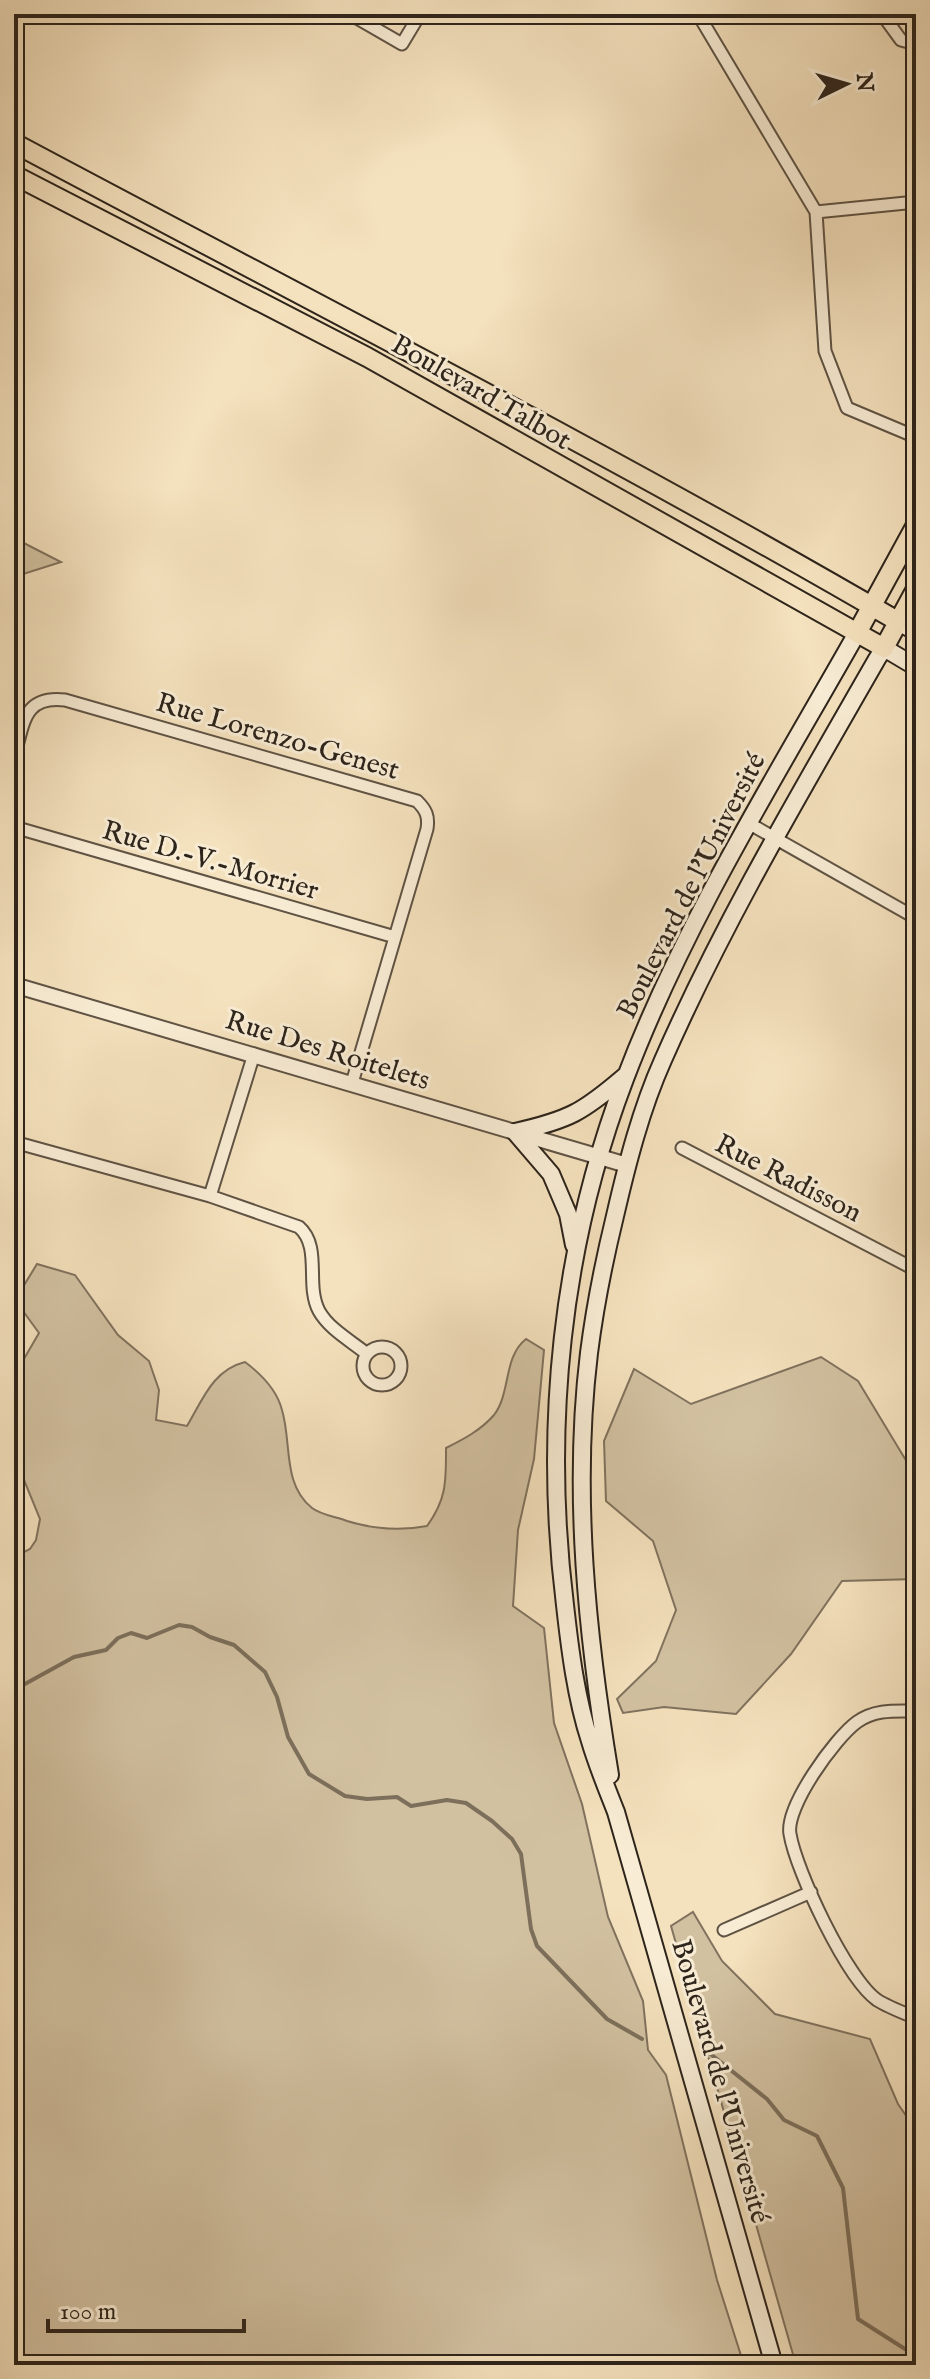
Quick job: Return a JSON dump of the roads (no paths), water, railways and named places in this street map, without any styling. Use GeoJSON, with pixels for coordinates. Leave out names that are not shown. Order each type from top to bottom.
{"type":"FeatureCollection","features":[{"type":"Feature","properties":{"kind":"main road","name":"Boulevard Talbot"},"geometry":{"type":"LineString","coordinates":[[14,143],[507,402],[818,573],[916,632]]}},
{"type":"Feature","properties":{"kind":"main road","name":"Boulevard Talbot"},"geometry":{"type":"LineString","coordinates":[[14,175],[344,344],[916,667]]}},
{"type":"Feature","properties":{"kind":"main road","name":"Boulevard de l'Université"},"geometry":{"type":"LineString","coordinates":[[774,2365],[616,1812],[589,1740],[570,1652],[558,1553],[554,1469],[557,1390],[575,1253],[599,1158],[626,1075],[681,951],[916,525]]}},
{"type":"Feature","properties":{"kind":"main road","name":"Boulevard de l'Université"},"geometry":{"type":"LineString","coordinates":[[616,1812],[592,1657],[583,1547],[583,1449],[589,1355],[600,1277],[627,1165],[662,1062],[774,838],[916,589]]}},
{"type":"Feature","properties":{"kind":"main road"},"geometry":{"type":"LineString","coordinates":[[575,1253],[568,1214],[551,1174],[515,1132],[555,1123],[589,1108],[626,1075]]}},
{"type":"Feature","properties":{"kind":"street"},"geometry":{"type":"LineString","coordinates":[[350,14],[402,44],[420,14]]}},
{"type":"Feature","properties":{"kind":"street"},"geometry":{"type":"LineString","coordinates":[[698,14],[816,212],[825,351],[847,408],[916,437]]}},
{"type":"Feature","properties":{"kind":"street"},"geometry":{"type":"LineString","coordinates":[[882,14],[901,40],[915,44]]}},
{"type":"Feature","properties":{"kind":"street"},"geometry":{"type":"LineString","coordinates":[[816,212],[916,202]]}},
{"type":"Feature","properties":{"kind":"street","name":"Rue Lorenzo-Genest"},"geometry":{"type":"LineString","coordinates":[[14,757],[30,708],[39,701],[51,698],[417,801],[429,819],[427,829],[352,1083]]}},
{"type":"Feature","properties":{"kind":"street"},"geometry":{"type":"LineString","coordinates":[[750,824],[916,918]]}},
{"type":"Feature","properties":{"kind":"street","name":"Rue D.-V.-Morrier"},"geometry":{"type":"LineString","coordinates":[[14,827],[395,937]]}},
{"type":"Feature","properties":{"kind":"street","name":"Rue Des Roitelets"},"geometry":{"type":"LineString","coordinates":[[14,985],[627,1165]]}},
{"type":"Feature","properties":{"kind":"street"},"geometry":{"type":"LineString","coordinates":[[210,1196],[254,1054]]}},
{"type":"Feature","properties":{"kind":"street"},"geometry":{"type":"LineString","coordinates":[[14,1142],[210,1196],[289,1222],[307,1234],[311,1244],[313,1291],[321,1315],[367,1354]]}},
{"type":"Feature","properties":{"kind":"street","name":"Rue Radisson"},"geometry":{"type":"LineString","coordinates":[[682,1148],[916,1270]]}},
{"type":"Feature","properties":{"kind":"street"},"geometry":{"type":"LineString","coordinates":[[916,1711],[878,1712],[856,1722],[818,1765],[791,1815],[789,1833],[824,1922],[858,1981],[877,2000],[916,2018]]}},
{"type":"Feature","properties":{"kind":"street"},"geometry":{"type":"LineString","coordinates":[[724,1930],[811,1892]]}},
{"type":"Feature","properties":{"kind":"waterway"},"geometry":{"type":"LineString","coordinates":[[14,1690],[74,1657],[106,1650],[118,1638],[131,1633],[147,1638],[179,1625],[192,1627],[234,1645],[265,1672],[277,1697],[288,1737],[309,1774],[345,1796],[367,1799],[397,1797],[411,1806],[447,1800],[466,1803],[512,1839],[521,1854],[531,1929],[537,1946],[607,2019],[642,2039]]}},
{"type":"Feature","properties":{"kind":"waterway"},"geometry":{"type":"LineString","coordinates":[[708,2052],[767,2099],[784,2120],[817,2136],[843,2188],[858,2319],[916,2356]]}}]}
